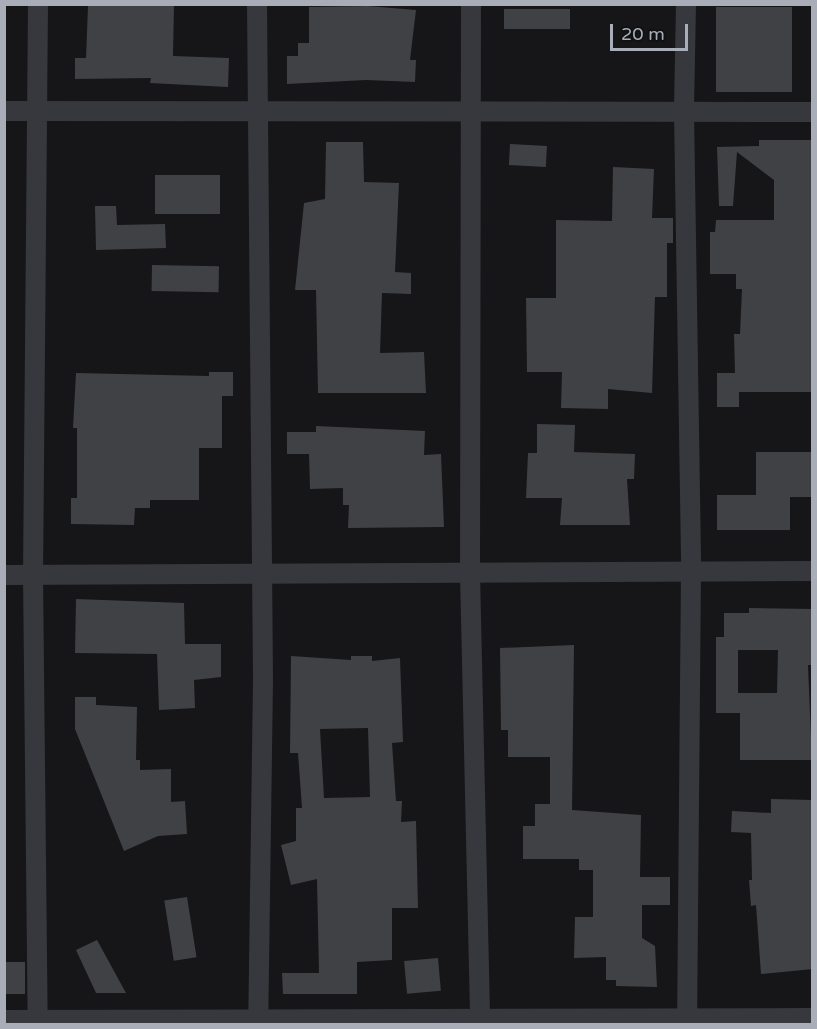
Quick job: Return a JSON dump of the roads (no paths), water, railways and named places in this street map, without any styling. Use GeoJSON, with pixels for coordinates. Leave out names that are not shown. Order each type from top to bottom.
{"type":"FeatureCollection","features":[{"type":"Feature","properties":{"kind":"street"},"geometry":{"type":"LineString","coordinates":[[38,4],[33,574],[38,1022]]}},
{"type":"Feature","properties":{"kind":"street"},"geometry":{"type":"LineString","coordinates":[[257,4],[261,574],[257,1022]]}},
{"type":"Feature","properties":{"kind":"street"},"geometry":{"type":"LineString","coordinates":[[471,4],[474,112],[470,573],[480,1021]]}},
{"type":"Feature","properties":{"kind":"street"},"geometry":{"type":"LineString","coordinates":[[686,4],[684,112],[691,572],[687,1021]]}},
{"type":"Feature","properties":{"kind":"street"},"geometry":{"type":"LineString","coordinates":[[4,111],[813,112]]}},
{"type":"Feature","properties":{"kind":"street"},"geometry":{"type":"LineString","coordinates":[[4,575],[813,571]]}},
{"type":"Feature","properties":{"kind":"street"},"geometry":{"type":"LineString","coordinates":[[4,1020],[38,1022],[687,1021],[813,1018]]}}]}
